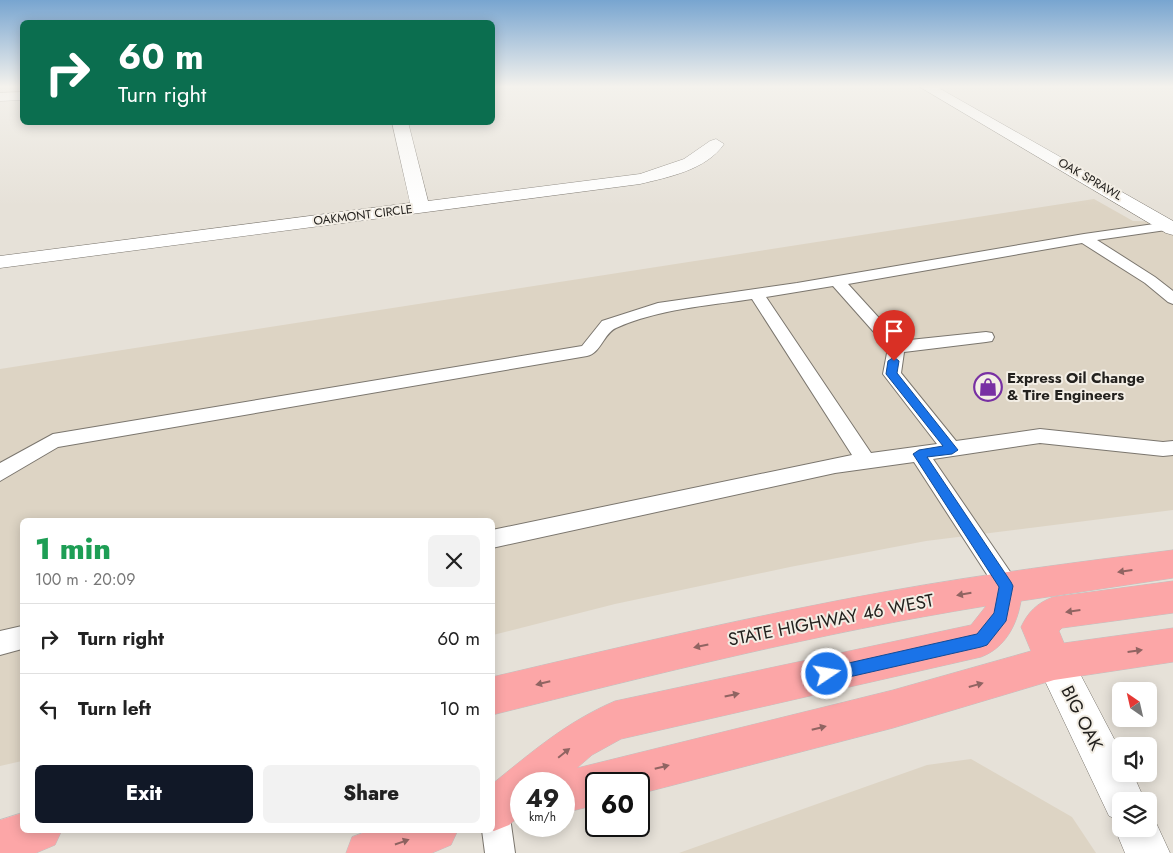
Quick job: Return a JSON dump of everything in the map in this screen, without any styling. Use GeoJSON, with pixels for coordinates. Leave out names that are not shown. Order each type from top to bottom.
{"type":"FeatureCollection","features":[{"type":"Feature","properties":{"kind":"main road","name":"STATE HIGHWAY 46 WEST"},"geometry":{"type":"LineString","coordinates":[[495,695],[672,652],[823,620],[1006,586],[1173,564]]}},
{"type":"Feature","properties":{"kind":"main road"},"geometry":{"type":"LineString","coordinates":[[541,772],[578,741],[615,721],[981,640],[1001,616],[1006,586]]}},
{"type":"Feature","properties":{"kind":"main road"},"geometry":{"type":"LineString","coordinates":[[1054,662],[1039,626],[1053,613],[1173,597]]}},
{"type":"Feature","properties":{"kind":"main road"},"geometry":{"type":"LineString","coordinates":[[645,772],[894,709],[1054,662],[1173,645]]}},
{"type":"Feature","properties":{"kind":"main road"},"geometry":{"type":"LineString","coordinates":[[0,842],[30,833]]}},
{"type":"Feature","properties":{"kind":"main road"},"geometry":{"type":"LineString","coordinates":[[368,853],[427,833]]}},
{"type":"Feature","properties":{"kind":"street"},"geometry":{"type":"LineString","coordinates":[[401,127],[420,208]]}},
{"type":"Feature","properties":{"kind":"street","name":"OAK SPRAWL"},"geometry":{"type":"LineString","coordinates":[[998,127],[1082,174],[1171,228]]}},
{"type":"Feature","properties":{"kind":"street","name":"OAKMONT CIRCLE"},"geometry":{"type":"LineString","coordinates":[[0,262],[640,179],[686,166],[703,157],[716,144]]}},
{"type":"Feature","properties":{"kind":"street","name":"BIG OAK"},"geometry":{"type":"LineString","coordinates":[[1054,662],[1119,792]]}},
{"type":"Feature","properties":{"kind":"street"},"geometry":{"type":"LineString","coordinates":[[1141,837],[1148,853]]}},
{"type":"Feature","properties":{"kind":"lane"},"geometry":{"type":"LineString","coordinates":[[0,473],[53,441],[587,351],[608,325],[658,308],[837,281],[1084,238],[1171,228]]}},
{"type":"Feature","properties":{"kind":"lane"},"geometry":{"type":"LineString","coordinates":[[1084,238],[1150,280],[1173,299]]}},
{"type":"Feature","properties":{"kind":"lane"},"geometry":{"type":"LineString","coordinates":[[837,281],[896,347]]}},
{"type":"Feature","properties":{"kind":"lane"},"geometry":{"type":"LineString","coordinates":[[756,294],[866,461]]}},
{"type":"Feature","properties":{"kind":"lane"},"geometry":{"type":"LineString","coordinates":[[896,347],[986,337]]}},
{"type":"Feature","properties":{"kind":"lane"},"geometry":{"type":"LineString","coordinates":[[896,347],[892,374],[952,450]]}},
{"type":"Feature","properties":{"kind":"lane"},"geometry":{"type":"LineString","coordinates":[[495,538],[835,465],[952,450],[1040,436],[1163,449],[1173,448]]}},
{"type":"Feature","properties":{"kind":"lane"},"geometry":{"type":"LineString","coordinates":[[919,454],[1006,586]]}},
{"type":"Feature","properties":{"kind":"lane"},"geometry":{"type":"LineString","coordinates":[[0,643],[20,638]]}},
{"type":"Feature","properties":{"kind":"lane"},"geometry":{"type":"LineString","coordinates":[[500,853],[507,803]]}},
{"type":"Feature","properties":{"kind":"shaded area"},"geometry":{"type":"Polygon","coordinates":[[[1094,199],[1133,221],[1173,222],[1173,510],[926,541],[790,567],[615,604],[495,634],[495,518],[20,518],[20,761],[0,766],[0,369],[1094,199]]]}},
{"type":"Feature","properties":{"kind":"shaded area"},"geometry":{"type":"Polygon","coordinates":[[[971,759],[1072,817],[1096,853],[679,853],[927,765],[971,759]]]}},
{"type":"Feature","properties":{"kind":"place","name":"Express Oil Change & Tire Engineers"},"geometry":{"type":"Point","coordinates":[988,387]}},
{"type":"Feature","properties":{"kind":"route"},"geometry":{"type":"LineString","coordinates":[[827,674],[981,640],[1001,616],[1006,586],[919,454],[952,450],[892,374],[894,361]]}}]}
